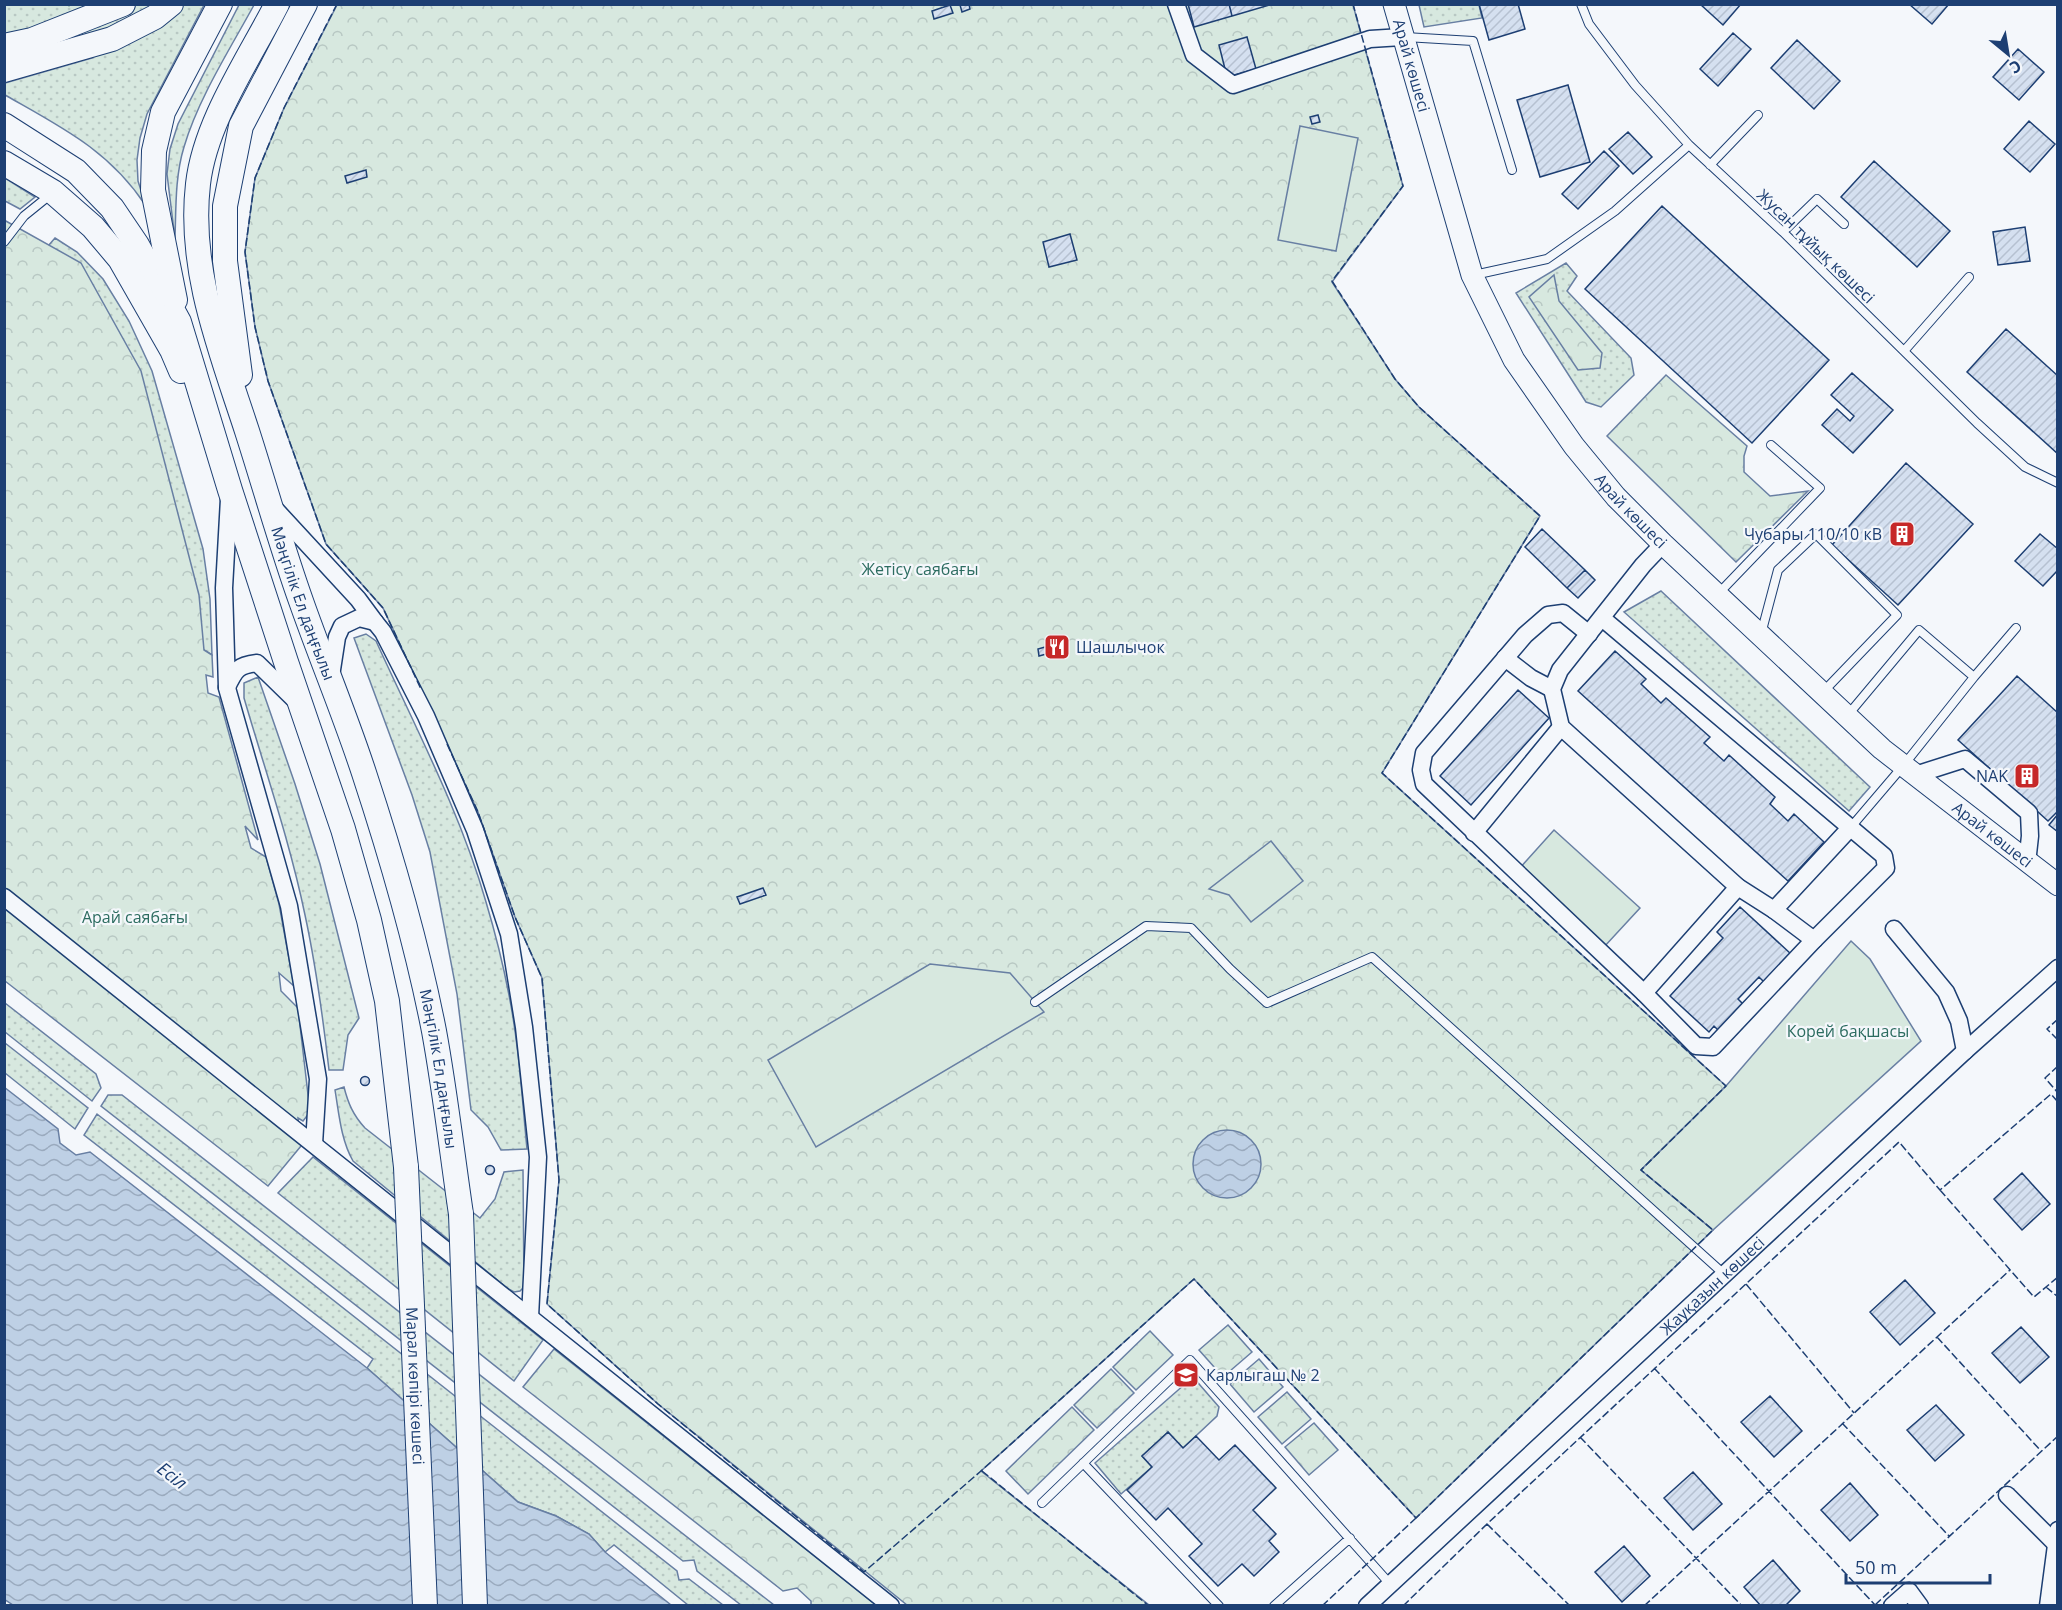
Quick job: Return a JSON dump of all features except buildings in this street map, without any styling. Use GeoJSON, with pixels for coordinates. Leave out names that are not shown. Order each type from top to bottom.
{"type":"FeatureCollection","features":[{"type":"Feature","properties":{"kind":"main road"},"geometry":{"type":"LineString","coordinates":[[4,46],[32,40],[123,4]]}},
{"type":"Feature","properties":{"kind":"main road"},"geometry":{"type":"LineString","coordinates":[[4,70],[112,39],[155,17],[171,4]]}},
{"type":"Feature","properties":{"kind":"main road"},"geometry":{"type":"LineString","coordinates":[[179,322],[153,190],[154,151],[163,112],[220,4]]}},
{"type":"Feature","properties":{"kind":"main road","name":"Мәңгілік Ел даңғылы"},"geometry":{"type":"LineString","coordinates":[[277,4],[206,144],[198,184],[199,264],[206,300],[267,500],[300,600],[364,771],[395,872],[434,1032],[461,1214],[475,1605]]}},
{"type":"Feature","properties":{"kind":"main road"},"geometry":{"type":"LineString","coordinates":[[249,437],[225,261],[225,206],[241,126],[305,4]]}},
{"type":"Feature","properties":{"kind":"main road","name":"Мәңгілік Ел даңғылы"},"geometry":{"type":"LineString","coordinates":[[4,125],[76,171],[112,208],[137,245],[179,322],[230,490],[344,829],[369,920],[387,1001],[406,1167]]}},
{"type":"Feature","properties":{"kind":"main road"},"geometry":{"type":"LineString","coordinates":[[4,163],[53,192],[93,227],[120,259],[172,350],[222,463]]}},
{"type":"Feature","properties":{"kind":"main road","name":"Марал көпірі көшесі"},"geometry":{"type":"LineString","coordinates":[[406,1167],[426,1605]]}},
{"type":"Feature","properties":{"kind":"street"},"geometry":{"type":"LineString","coordinates":[[1176,4],[1194,55],[1233,84],[1371,39],[1402,37]]}},
{"type":"Feature","properties":{"kind":"street","name":"Арай көшесі"},"geometry":{"type":"LineString","coordinates":[[1394,4],[1472,275],[1514,360],[1574,446],[1616,497],[1822,694],[1909,771],[2058,885]]}},
{"type":"Feature","properties":{"kind":"street"},"geometry":{"type":"LineString","coordinates":[[230,490],[224,588],[227,688],[289,906],[318,1079],[314,1144]]}},
{"type":"Feature","properties":{"kind":"street"},"geometry":{"type":"LineString","coordinates":[[267,500],[358,599],[383,632],[426,716],[475,830],[509,934],[525,1027],[538,1158],[530,1317]]}},
{"type":"Feature","properties":{"kind":"street"},"geometry":{"type":"LineString","coordinates":[[1663,544],[1643,565],[1560,670],[1552,689],[1561,727],[1738,887],[1814,940]]}},
{"type":"Feature","properties":{"kind":"street"},"geometry":{"type":"LineString","coordinates":[[1589,634],[1563,613],[1548,615],[1525,635],[1424,753],[1420,770],[1424,784],[1644,993],[1696,1046],[1713,1047],[1886,868],[1884,856],[1602,618]]}},
{"type":"Feature","properties":{"kind":"street"},"geometry":{"type":"LineString","coordinates":[[330,680],[337,638],[342,626],[359,618],[375,622]]}},
{"type":"Feature","properties":{"kind":"street"},"geometry":{"type":"LineString","coordinates":[[1505,658],[1531,678],[1552,689]]}},
{"type":"Feature","properties":{"kind":"street"},"geometry":{"type":"LineString","coordinates":[[227,688],[234,672],[244,664],[257,663],[301,706]]}},
{"type":"Feature","properties":{"kind":"street"},"geometry":{"type":"LineString","coordinates":[[1474,833],[1561,727]]}},
{"type":"Feature","properties":{"kind":"street"},"geometry":{"type":"LineString","coordinates":[[1909,771],[1965,759],[2029,813],[2030,836],[2027,863]]}},
{"type":"Feature","properties":{"kind":"street"},"geometry":{"type":"LineString","coordinates":[[1774,910],[1851,827]]}},
{"type":"Feature","properties":{"kind":"street"},"geometry":{"type":"LineString","coordinates":[[1644,993],[1738,887]]}},
{"type":"Feature","properties":{"kind":"street"},"geometry":{"type":"LineString","coordinates":[[4,897],[891,1605]]}},
{"type":"Feature","properties":{"kind":"street"},"geometry":{"type":"LineString","coordinates":[[1894,929],[1946,992],[1959,1021],[1965,1051]]}},
{"type":"Feature","properties":{"kind":"street","name":"Жауқазын көшесі"},"geometry":{"type":"LineString","coordinates":[[1367,1605],[1965,1051],[2058,968]]}},
{"type":"Feature","properties":{"kind":"street"},"geometry":{"type":"LineString","coordinates":[[2007,1495],[2056,1536],[2048,1605]]}},
{"type":"Feature","properties":{"kind":"street"},"geometry":{"type":"LineString","coordinates":[[1892,1605],[1908,1591],[1920,1605]]}},
{"type":"Feature","properties":{"kind":"lane","name":"Жусан тұйық көшесі"},"geometry":{"type":"LineString","coordinates":[[1581,4],[1589,24],[1635,85],[1689,145],[1783,232],[2025,467],[2058,483]]}},
{"type":"Feature","properties":{"kind":"lane"},"geometry":{"type":"LineString","coordinates":[[1402,37],[1473,41],[1512,170]]}},
{"type":"Feature","properties":{"kind":"lane"},"geometry":{"type":"LineString","coordinates":[[1710,165],[1758,115]]}},
{"type":"Feature","properties":{"kind":"lane"},"geometry":{"type":"LineString","coordinates":[[1472,275],[1547,259],[1614,211],[1689,145]]}},
{"type":"Feature","properties":{"kind":"lane"},"geometry":{"type":"LineString","coordinates":[[4,242],[24,216],[53,192]]}},
{"type":"Feature","properties":{"kind":"lane"},"geometry":{"type":"LineString","coordinates":[[1783,232],[1817,199],[1844,224]]}},
{"type":"Feature","properties":{"kind":"lane"},"geometry":{"type":"LineString","coordinates":[[1904,351],[1969,278]]}},
{"type":"Feature","properties":{"kind":"lane"},"geometry":{"type":"LineString","coordinates":[[1718,594],[1820,488],[1772,446]]}},
{"type":"Feature","properties":{"kind":"lane"},"geometry":{"type":"LineString","coordinates":[[1761,635],[1778,570],[1816,534],[1897,615],[1822,694]]}},
{"type":"Feature","properties":{"kind":"lane"},"geometry":{"type":"LineString","coordinates":[[1851,827],[1909,771],[1974,677],[2016,628]]}},
{"type":"Feature","properties":{"kind":"lane"},"geometry":{"type":"LineString","coordinates":[[1847,716],[1919,630],[1974,677]]}},
{"type":"Feature","properties":{"kind":"lane"},"geometry":{"type":"LineString","coordinates":[[1035,1002],[1146,926],[1191,928],[1267,1004],[1372,957],[1725,1275]]}},
{"type":"Feature","properties":{"kind":"lane"},"geometry":{"type":"LineString","coordinates":[[1041,1503],[1190,1360],[1390,1584]]}},
{"type":"Feature","properties":{"kind":"lane"},"geometry":{"type":"LineString","coordinates":[[1083,1463],[1219,1605]]}},
{"type":"Feature","properties":{"kind":"lane"},"geometry":{"type":"LineString","coordinates":[[1274,1605],[1350,1538]]}},
{"type":"Feature","properties":{"kind":"green space"},"geometry":{"type":"Polygon","coordinates":[[[5,5],[204,5],[147,114],[140,138],[137,160],[138,181],[146,206],[132,186],[100,155],[64,129],[5,95],[5,83],[92,58],[11,34],[5,35],[5,5]]]}},
{"type":"Feature","properties":{"kind":"green space"},"geometry":{"type":"Polygon","coordinates":[[[239,5],[254,5],[197,111],[184,147],[177,181],[175,239],[167,174],[170,149],[178,124],[239,5]]]}},
{"type":"Feature","properties":{"kind":"green space","name":"Жетісу саябағы"},"geometry":{"type":"Polygon","coordinates":[[[337,5],[1353,5],[1403,186],[1332,282],[1395,379],[1419,407],[1540,516],[1382,773],[1726,1086],[1641,1170],[1713,1230],[1416,1518],[1194,1279],[981,1471],[1149,1605],[907,1605],[658,1404],[547,1304],[559,1180],[542,978],[515,917],[478,812],[383,608],[326,544],[268,381],[255,327],[245,252],[255,178],[284,108],[337,5]]]}},
{"type":"Feature","properties":{"kind":"green space"},"geometry":{"type":"Polygon","coordinates":[[[1419,5],[1479,5],[1482,18],[1424,27],[1419,5]]]}},
{"type":"Feature","properties":{"kind":"green space"},"geometry":{"type":"Polygon","coordinates":[[[1300,126],[1358,138],[1336,251],[1278,240],[1300,126]]]}},
{"type":"Feature","properties":{"kind":"green space"},"geometry":{"type":"Polygon","coordinates":[[[5,178],[35,197],[20,209],[5,201],[5,178]]]}},
{"type":"Feature","properties":{"kind":"green space","name":"Арай саябағы"},"geometry":{"type":"Polygon","coordinates":[[[4,220],[81,263],[141,371],[199,595],[204,650],[212,655],[213,677],[206,675],[208,693],[219,697],[258,840],[245,826],[251,848],[266,857],[279,904],[294,986],[279,973],[281,991],[298,1008],[310,1112],[303,1121],[298,1118],[301,1146],[268,1186],[5,981],[4,220]]]}},
{"type":"Feature","properties":{"kind":"green space"},"geometry":{"type":"Polygon","coordinates":[[[55,238],[77,252],[103,279],[129,321],[152,371],[203,549],[210,599],[212,655],[196,645],[36,260],[55,238]]]}},
{"type":"Feature","properties":{"kind":"green space"},"geometry":{"type":"Polygon","coordinates":[[[1566,263],[1577,276],[1567,291],[1631,358],[1634,375],[1601,407],[1586,402],[1516,293],[1566,263]]]}},
{"type":"Feature","properties":{"kind":"green space"},"geometry":{"type":"Polygon","coordinates":[[[1554,275],[1559,301],[1602,353],[1600,368],[1578,370],[1529,297],[1554,275]]]}},
{"type":"Feature","properties":{"kind":"green space"},"geometry":{"type":"Polygon","coordinates":[[[1666,375],[1747,446],[1744,456],[1744,472],[1770,496],[1808,491],[1736,562],[1607,436],[1666,375]]]}},
{"type":"Feature","properties":{"kind":"green space"},"geometry":{"type":"Polygon","coordinates":[[[1661,591],[1870,787],[1849,811],[1624,612],[1661,591]]]}},
{"type":"Feature","properties":{"kind":"green space"},"geometry":{"type":"Polygon","coordinates":[[[366,634],[376,641],[436,770],[463,835],[486,902],[512,1014],[527,1149],[501,1150],[488,1127],[471,1110],[457,994],[430,852],[412,795],[354,638],[366,634]]]}},
{"type":"Feature","properties":{"kind":"green space"},"geometry":{"type":"Polygon","coordinates":[[[258,677],[320,864],[359,1018],[348,1035],[343,1070],[329,1070],[316,973],[299,888],[285,833],[244,698],[244,683],[258,677]]]}},
{"type":"Feature","properties":{"kind":"green space"},"geometry":{"type":"Polygon","coordinates":[[[1554,830],[1640,908],[1604,947],[1519,869],[1554,830]]]}},
{"type":"Feature","properties":{"kind":"green space"},"geometry":{"type":"Polygon","coordinates":[[[1271,841],[1303,881],[1251,922],[1229,895],[1209,889],[1271,841]]]}},
{"type":"Feature","properties":{"kind":"green space","name":"Корей бақшасы"},"geometry":{"type":"Polygon","coordinates":[[[1851,941],[1870,959],[1921,1041],[1713,1230],[1641,1170],[1726,1086],[1851,941]]]}},
{"type":"Feature","properties":{"kind":"green space"},"geometry":{"type":"Polygon","coordinates":[[[930,964],[1010,973],[1044,1012],[816,1147],[768,1060],[930,964]]]}},
{"type":"Feature","properties":{"kind":"green space"},"geometry":{"type":"Polygon","coordinates":[[[5,1003],[96,1074],[101,1088],[92,1101],[5,1032],[5,1003]]]}},
{"type":"Feature","properties":{"kind":"green space"},"geometry":{"type":"Polygon","coordinates":[[[5,1043],[88,1108],[75,1129],[5,1073],[5,1043]]]}},
{"type":"Feature","properties":{"kind":"green space"},"geometry":{"type":"Polygon","coordinates":[[[344,1087],[352,1109],[365,1128],[480,1218],[495,1199],[504,1172],[523,1170],[524,1287],[520,1291],[514,1292],[507,1288],[353,1161],[343,1136],[335,1090],[344,1087]]]}},
{"type":"Feature","properties":{"kind":"green space"},"geometry":{"type":"Polygon","coordinates":[[[108,1095],[122,1095],[774,1605],[741,1605],[697,1571],[694,1560],[683,1561],[101,1106],[108,1095]]]}},
{"type":"Feature","properties":{"kind":"green space"},"geometry":{"type":"Polygon","coordinates":[[[97,1114],[677,1571],[679,1580],[689,1579],[723,1605],[688,1605],[614,1545],[605,1552],[589,1534],[556,1516],[518,1502],[367,1368],[373,1359],[84,1135],[97,1114]]]}},
{"type":"Feature","properties":{"kind":"green space"},"geometry":{"type":"Polygon","coordinates":[[[313,1157],[543,1340],[514,1381],[278,1193],[313,1157]]]}},
{"type":"Feature","properties":{"kind":"green space"},"geometry":{"type":"Polygon","coordinates":[[[1228,1325],[1252,1352],[1223,1377],[1199,1350],[1228,1325]]]}},
{"type":"Feature","properties":{"kind":"green space"},"geometry":{"type":"Polygon","coordinates":[[[1150,1331],[1173,1355],[1136,1390],[1113,1367],[1150,1331]]]}},
{"type":"Feature","properties":{"kind":"green space"},"geometry":{"type":"Polygon","coordinates":[[[554,1349],[876,1605],[811,1605],[811,1601],[797,1588],[783,1591],[523,1387],[554,1349]]]}},
{"type":"Feature","properties":{"kind":"green space"},"geometry":{"type":"Polygon","coordinates":[[[1259,1359],[1283,1387],[1254,1412],[1230,1384],[1259,1359]]]}},
{"type":"Feature","properties":{"kind":"green space"},"geometry":{"type":"Polygon","coordinates":[[[1111,1369],[1134,1393],[1097,1428],[1074,1405],[1111,1369]]]}},
{"type":"Feature","properties":{"kind":"green space"},"geometry":{"type":"Polygon","coordinates":[[[1193,1377],[1219,1407],[1217,1416],[1183,1448],[1168,1432],[1142,1456],[1152,1467],[1121,1494],[1095,1463],[1193,1377]]]}},
{"type":"Feature","properties":{"kind":"green space"},"geometry":{"type":"Polygon","coordinates":[[[1287,1392],[1311,1419],[1282,1444],[1258,1417],[1287,1392]]]}},
{"type":"Feature","properties":{"kind":"green space"},"geometry":{"type":"Polygon","coordinates":[[[1072,1407],[1094,1430],[1028,1494],[1006,1471],[1072,1407]]]}},
{"type":"Feature","properties":{"kind":"green space"},"geometry":{"type":"Polygon","coordinates":[[[1314,1423],[1338,1450],[1309,1475],[1285,1447],[1314,1423]]]}},
{"type":"Feature","properties":{"kind":"water","name":"Есіл"},"geometry":{"type":"Polygon","coordinates":[[[4,1087],[58,1129],[60,1143],[76,1155],[90,1152],[367,1368],[518,1502],[556,1516],[589,1534],[605,1552],[671,1605],[13,1605],[4,1599],[4,1087]]]}},
{"type":"Feature","properties":{"kind":"water"},"geometry":{"type":"Polygon","coordinates":[[[1220,1130],[1234,1130],[1246,1135],[1256,1145],[1261,1164],[1256,1183],[1246,1193],[1234,1198],[1220,1198],[1208,1193],[1198,1183],[1193,1171],[1193,1157],[1198,1145],[1208,1135],[1220,1130]]]}},
{"type":"Feature","properties":{"kind":"fence"},"geometry":{"type":"LineString","coordinates":[[337,4],[284,108],[255,178],[245,252],[255,327],[268,381],[326,544],[383,608],[421,689]]}},
{"type":"Feature","properties":{"kind":"fence"},"geometry":{"type":"LineString","coordinates":[[447,744],[478,812],[515,917],[542,978],[559,1180],[547,1304],[658,1404],[864,1572],[981,1471],[1194,1279],[1416,1518],[1713,1230],[1641,1170],[1726,1086],[1382,773],[1540,516],[1419,407],[1395,379],[1332,281],[1403,186],[1353,4]]}},
{"type":"Feature","properties":{"kind":"fence"},"geometry":{"type":"LineString","coordinates":[[2058,1019],[2047,1029],[2058,1040]]}},
{"type":"Feature","properties":{"kind":"fence"},"geometry":{"type":"LineString","coordinates":[[2058,1066],[2045,1078],[2058,1093]]}},
{"type":"Feature","properties":{"kind":"fence"},"geometry":{"type":"LineString","coordinates":[[1403,1606],[1487,1524],[1899,1142],[1940,1190],[2051,1094],[2058,1102]]}},
{"type":"Feature","properties":{"kind":"fence"},"geometry":{"type":"LineString","coordinates":[[1940,1190],[2034,1297],[2058,1277]]}},
{"type":"Feature","properties":{"kind":"fence"},"geometry":{"type":"LineString","coordinates":[[1644,1606],[2010,1270]]}},
{"type":"Feature","properties":{"kind":"fence"},"geometry":{"type":"LineString","coordinates":[[1746,1284],[1854,1413]]}},
{"type":"Feature","properties":{"kind":"fence"},"geometry":{"type":"LineString","coordinates":[[2046,1287],[2058,1297]]}},
{"type":"Feature","properties":{"kind":"fence"},"geometry":{"type":"LineString","coordinates":[[1937,1337],[2041,1451]]}},
{"type":"Feature","properties":{"kind":"fence"},"geometry":{"type":"LineString","coordinates":[[1654,1368],[1875,1605]]}},
{"type":"Feature","properties":{"kind":"fence"},"geometry":{"type":"LineString","coordinates":[[1842,1423],[1949,1536]]}},
{"type":"Feature","properties":{"kind":"fence"},"geometry":{"type":"LineString","coordinates":[[1875,1605],[2058,1436]]}},
{"type":"Feature","properties":{"kind":"fence"},"geometry":{"type":"LineString","coordinates":[[1580,1437],[1742,1606]]}},
{"type":"Feature","properties":{"kind":"fence"},"geometry":{"type":"LineString","coordinates":[[982,1471],[1149,1606]]}},
{"type":"Feature","properties":{"kind":"fence"},"geometry":{"type":"LineString","coordinates":[[1322,1606],[1416,1518]]}},
{"type":"Feature","properties":{"kind":"fence"},"geometry":{"type":"LineString","coordinates":[[1487,1524],[1570,1606]]}},
{"type":"Feature","properties":{"kind":"place","name":"Чубары 110/10 кВ"},"geometry":{"type":"Point","coordinates":[1902,534]}},
{"type":"Feature","properties":{"kind":"place","name":"Шашлычок"},"geometry":{"type":"Point","coordinates":[1057,647]}},
{"type":"Feature","properties":{"kind":"place","name":"NAK"},"geometry":{"type":"Point","coordinates":[2027,776]}},
{"type":"Feature","properties":{"kind":"place","name":"Карлыгаш № 2"},"geometry":{"type":"Point","coordinates":[1186,1375]}}]}
